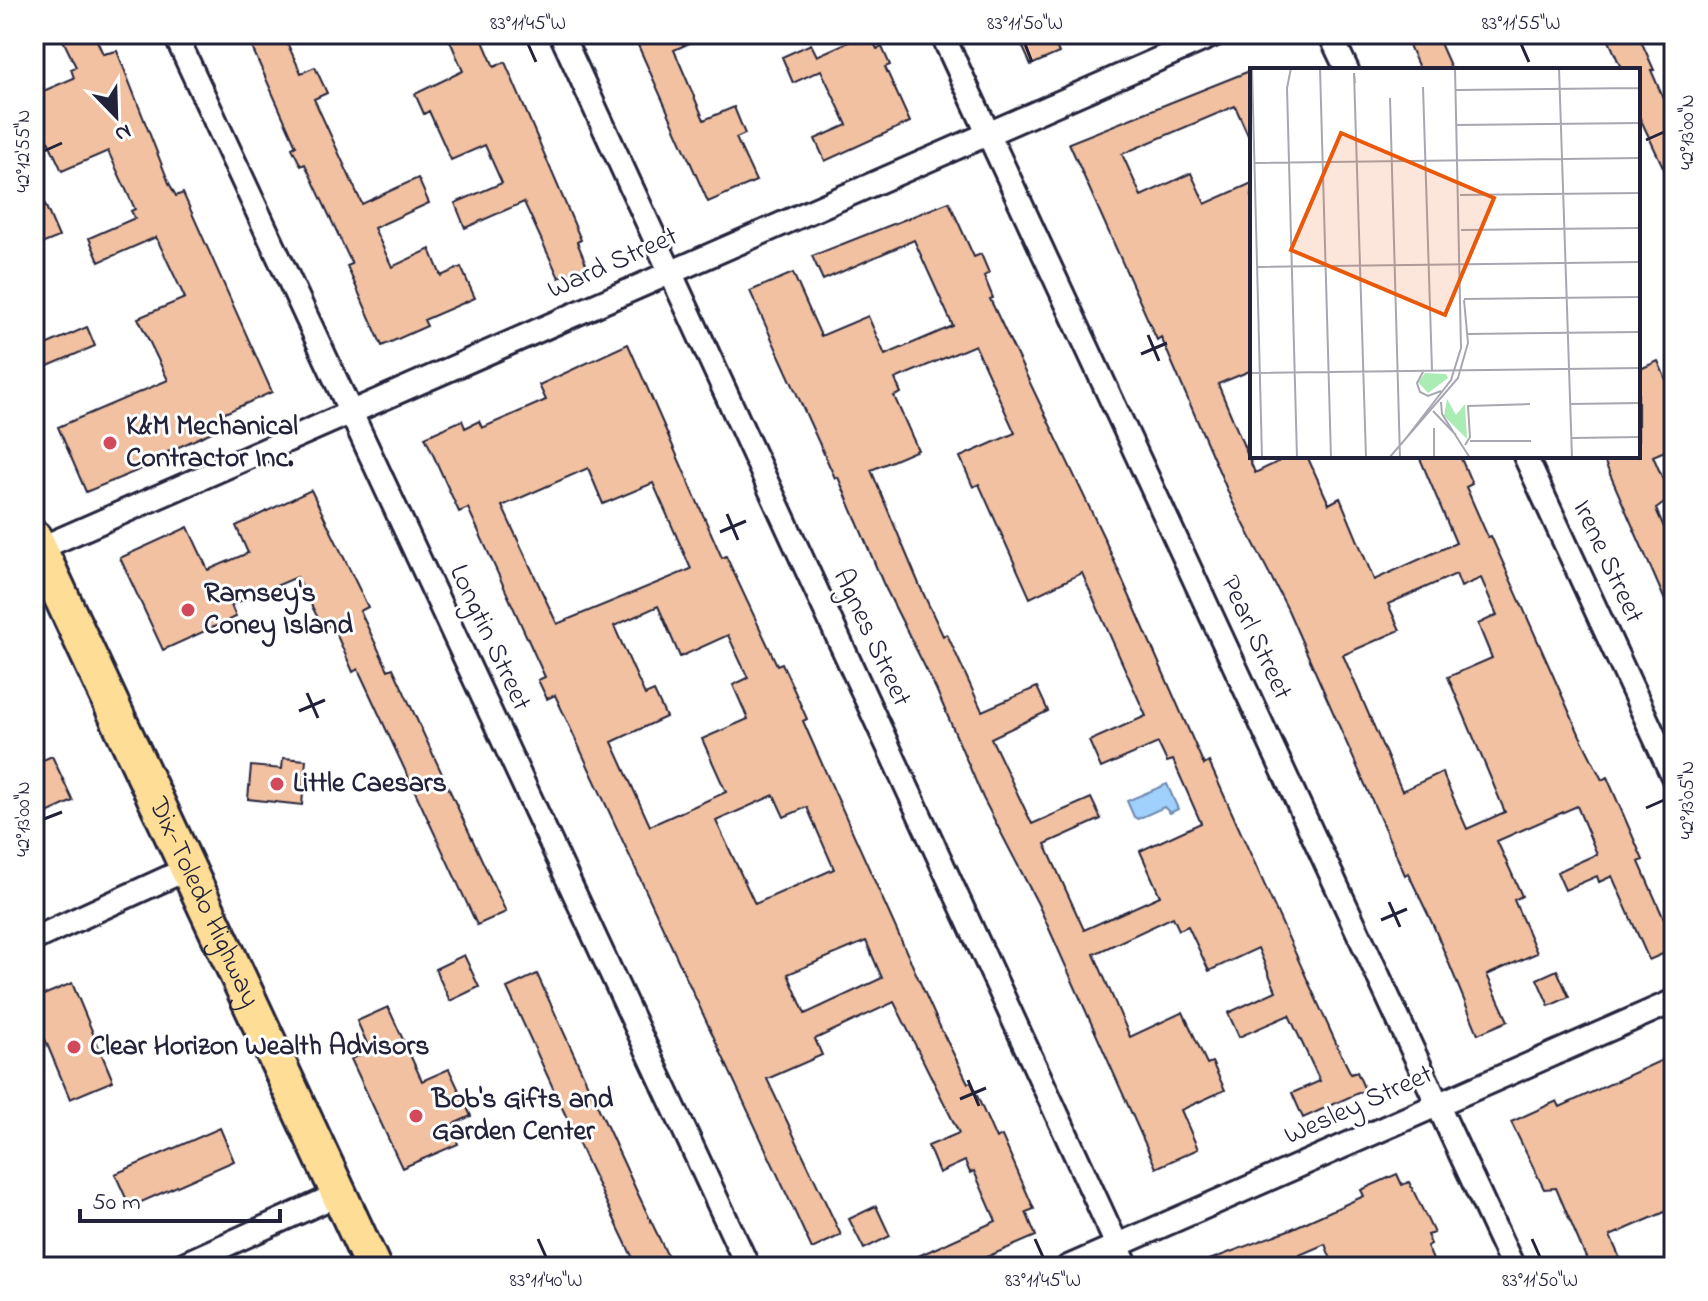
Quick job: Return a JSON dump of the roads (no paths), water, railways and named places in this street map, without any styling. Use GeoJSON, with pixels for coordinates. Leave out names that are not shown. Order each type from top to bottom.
{"type":"FeatureCollection","features":[{"type":"Feature","properties":{"kind":"main road","name":"Dix-Toledo Highway"},"geometry":{"type":"LineString","coordinates":[[36,546],[373,1267]]}},
{"type":"Feature","properties":{"kind":"street","name":"Longtin Street"},"geometry":{"type":"LineString","coordinates":[[175,34],[748,1267]]}},
{"type":"Feature","properties":{"kind":"street","name":"Agnes Street"},"geometry":{"type":"LineString","coordinates":[[561,34],[1127,1267]]}},
{"type":"Feature","properties":{"kind":"street","name":"Pearl Street"},"geometry":{"type":"LineString","coordinates":[[942,34],[1513,1267]]}},
{"type":"Feature","properties":{"kind":"street","name":"Ward Street"},"geometry":{"type":"LineString","coordinates":[[36,546],[351,412],[1216,34]]}},
{"type":"Feature","properties":{"kind":"street"},"geometry":{"type":"LineString","coordinates":[[1330,34],[1346,68]]}},
{"type":"Feature","properties":{"kind":"street","name":"Irene Street"},"geometry":{"type":"LineString","coordinates":[[1526,458],[1674,779]]}},
{"type":"Feature","properties":{"kind":"street"},"geometry":{"type":"LineString","coordinates":[[34,939],[187,869]]}},
{"type":"Feature","properties":{"kind":"street","name":"Wesley Street"},"geometry":{"type":"LineString","coordinates":[[1068,1267],[1674,1001]]}},
{"type":"Feature","properties":{"kind":"street"},"geometry":{"type":"LineString","coordinates":[[177,1267],[339,1194]]}},
{"type":"Feature","properties":{"kind":"water"},"geometry":{"type":"Polygon","coordinates":[[[1167,784],[1178,809],[1170,813],[1164,807],[1138,819],[1134,817],[1127,801],[1167,784]]]}},
{"type":"Feature","properties":{"kind":"place","name":"K&M Mechanical Contractor Inc."},"geometry":{"type":"Point","coordinates":[110,443]}},
{"type":"Feature","properties":{"kind":"place","name":"Ramsey's Coney Island"},"geometry":{"type":"Point","coordinates":[188,610]}},
{"type":"Feature","properties":{"kind":"place","name":"Little Caesars"},"geometry":{"type":"Point","coordinates":[277,784]}},
{"type":"Feature","properties":{"kind":"place","name":"Clear Horizon Wealth Advisors"},"geometry":{"type":"Point","coordinates":[74,1047]}},
{"type":"Feature","properties":{"kind":"place","name":"Bob's Gifts and Garden Center"},"geometry":{"type":"Point","coordinates":[416,1116]}}]}
